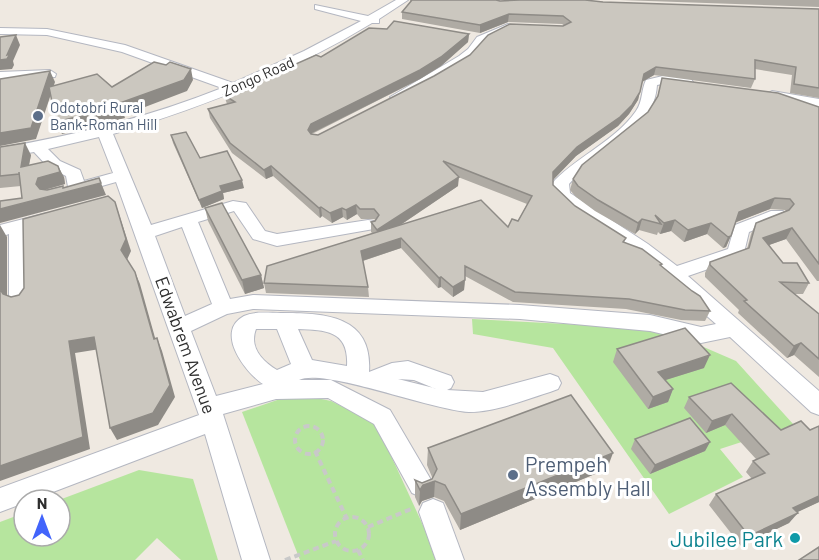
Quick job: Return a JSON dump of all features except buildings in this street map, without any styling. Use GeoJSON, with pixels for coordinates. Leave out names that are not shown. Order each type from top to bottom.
{"type":"FeatureCollection","features":[{"type":"Feature","properties":{"kind":"street","name":"Zongo Road"},"geometry":{"type":"LineString","coordinates":[[0,153],[39,148],[105,133],[235,88],[371,20],[403,0]]}},
{"type":"Feature","properties":{"kind":"street"},"geometry":{"type":"LineString","coordinates":[[320,7],[393,24]]}},
{"type":"Feature","properties":{"kind":"street"},"geometry":{"type":"LineString","coordinates":[[388,102],[463,59],[472,52],[476,38],[508,27],[525,27]]}},
{"type":"Feature","properties":{"kind":"street"},"geometry":{"type":"LineString","coordinates":[[0,31],[47,32],[125,48],[235,88]]}},
{"type":"Feature","properties":{"kind":"street"},"geometry":{"type":"LineString","coordinates":[[0,76],[50,74]]}},
{"type":"Feature","properties":{"kind":"street"},"geometry":{"type":"LineString","coordinates":[[702,84],[667,79],[651,82],[647,108],[617,137],[568,174],[561,183],[562,195],[641,248],[674,274],[819,405]]}},
{"type":"Feature","properties":{"kind":"street"},"geometry":{"type":"LineString","coordinates":[[760,94],[819,103]]}},
{"type":"Feature","properties":{"kind":"street","name":"Edwabrem Avenue"},"geometry":{"type":"LineString","coordinates":[[105,133],[121,176],[123,198],[145,233],[211,414],[256,560]]}},
{"type":"Feature","properties":{"kind":"street"},"geometry":{"type":"LineString","coordinates":[[39,148],[54,164],[74,173],[69,190],[121,176]]}},
{"type":"Feature","properties":{"kind":"street"},"geometry":{"type":"LineString","coordinates":[[145,233],[233,206],[240,207],[259,235],[277,240],[368,225]]}},
{"type":"Feature","properties":{"kind":"street"},"geometry":{"type":"LineString","coordinates":[[19,300],[9,229],[62,214]]}},
{"type":"Feature","properties":{"kind":"street"},"geometry":{"type":"LineString","coordinates":[[674,274],[736,253],[741,229],[777,215]]}},
{"type":"Feature","properties":{"kind":"street"},"geometry":{"type":"LineString","coordinates":[[188,219],[224,307]]}},
{"type":"Feature","properties":{"kind":"street"},"geometry":{"type":"LineString","coordinates":[[178,328],[224,307],[253,302],[520,312],[650,323],[702,335],[736,328]]}},
{"type":"Feature","properties":{"kind":"street"},"geometry":{"type":"LineString","coordinates":[[365,380],[355,343],[348,332],[329,324],[252,321],[245,326],[241,339],[251,363],[278,386],[331,389],[382,417],[424,501],[450,560]]}},
{"type":"Feature","properties":{"kind":"street"},"geometry":{"type":"LineString","coordinates":[[285,322],[304,368]]}},
{"type":"Feature","properties":{"kind":"street"},"geometry":{"type":"LineString","coordinates":[[0,500],[278,386],[291,373],[304,368],[329,370],[434,398],[467,402],[483,402],[550,383]]}},
{"type":"Feature","properties":{"kind":"street"},"geometry":{"type":"LineString","coordinates":[[365,380],[405,368],[443,382]]}},
{"type":"Feature","properties":{"kind":"path"},"geometry":{"type":"LineString","coordinates":[[310,427],[321,431],[324,442],[315,451],[308,453],[296,449],[294,438],[303,428],[310,427]]}},
{"type":"Feature","properties":{"kind":"path"},"geometry":{"type":"LineString","coordinates":[[315,451],[347,519]]}},
{"type":"Feature","properties":{"kind":"path"},"geometry":{"type":"LineString","coordinates":[[368,527],[424,501]]}},
{"type":"Feature","properties":{"kind":"path"},"geometry":{"type":"LineString","coordinates":[[347,519],[362,520],[368,527],[369,538],[358,550],[343,549],[336,541],[336,530],[347,519]]}},
{"type":"Feature","properties":{"kind":"path"},"geometry":{"type":"LineString","coordinates":[[285,560],[336,541]]}},
{"type":"Feature","properties":{"kind":"path"},"geometry":{"type":"LineString","coordinates":[[358,550],[363,560]]}},
{"type":"Feature","properties":{"kind":"green space"},"geometry":{"type":"Polygon","coordinates":[[[472,319],[662,329],[736,361],[794,425],[720,449],[743,477],[669,514],[553,348],[473,334],[472,319]]]}},
{"type":"Feature","properties":{"kind":"green space"},"geometry":{"type":"Polygon","coordinates":[[[307,396],[331,401],[376,423],[439,560],[300,560],[242,412],[283,398],[307,396]]]}},
{"type":"Feature","properties":{"kind":"green space"},"geometry":{"type":"Polygon","coordinates":[[[139,470],[193,479],[218,560],[181,560],[157,538],[135,560],[0,560],[0,522],[12,518],[12,548],[72,548],[72,495],[139,470]]]}},
{"type":"Feature","properties":{"kind":"place","name":"Odotobri Rural Bank-Roman Hill"},"geometry":{"type":"Point","coordinates":[38,116]}},
{"type":"Feature","properties":{"kind":"place","name":"Prempeh Assembly Hall"},"geometry":{"type":"Point","coordinates":[513,475]}},
{"type":"Feature","properties":{"kind":"place","name":"Jubilee Park"},"geometry":{"type":"Point","coordinates":[795,538]}}]}
